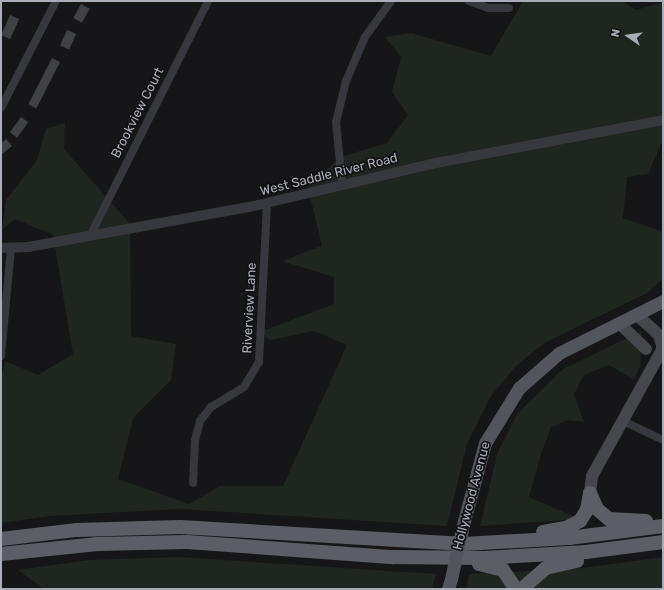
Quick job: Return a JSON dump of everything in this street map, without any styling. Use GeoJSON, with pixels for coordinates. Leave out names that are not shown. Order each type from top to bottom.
{"type":"FeatureCollection","features":[{"type":"Feature","properties":{"kind":"highway"},"geometry":{"type":"LineString","coordinates":[[590,493],[597,509],[609,519],[632,522],[663,519]]}},
{"type":"Feature","properties":{"kind":"highway"},"geometry":{"type":"LineString","coordinates":[[491,543],[571,527],[585,514],[590,493]]}},
{"type":"Feature","properties":{"kind":"highway"},"geometry":{"type":"LineString","coordinates":[[1,539],[77,530],[180,527],[413,542],[491,543],[595,536],[663,526]]}},
{"type":"Feature","properties":{"kind":"highway"},"geometry":{"type":"LineString","coordinates":[[1,554],[97,544],[187,542],[445,559],[535,556],[625,548],[663,542]]}},
{"type":"Feature","properties":{"kind":"highway"},"geometry":{"type":"LineString","coordinates":[[445,559],[503,570],[521,588],[535,575],[552,566],[625,548]]}},
{"type":"Feature","properties":{"kind":"main road","name":"Hollywood Avenue"},"geometry":{"type":"LineString","coordinates":[[450,584],[482,449],[510,398],[527,379],[559,353],[638,316],[663,301]]}},
{"type":"Feature","properties":{"kind":"main road"},"geometry":{"type":"LineString","coordinates":[[590,493],[592,476],[625,422],[663,349],[659,335],[638,316]]}},
{"type":"Feature","properties":{"kind":"main road"},"geometry":{"type":"LineString","coordinates":[[620,324],[646,349],[649,376]]}},
{"type":"Feature","properties":{"kind":"main road"},"geometry":{"type":"LineString","coordinates":[[646,349],[663,349]]}},
{"type":"Feature","properties":{"kind":"street"},"geometry":{"type":"LineString","coordinates":[[1,108],[56,1]]}},
{"type":"Feature","properties":{"kind":"street","name":"Brookview Court"},"geometry":{"type":"LineString","coordinates":[[90,236],[208,1]]}},
{"type":"Feature","properties":{"kind":"street"},"geometry":{"type":"LineString","coordinates":[[342,183],[336,122],[346,81],[365,37],[391,1]]}},
{"type":"Feature","properties":{"kind":"street"},"geometry":{"type":"LineString","coordinates":[[468,1],[488,8],[509,8]]}},
{"type":"Feature","properties":{"kind":"street","name":"West Saddle River Road"},"geometry":{"type":"LineString","coordinates":[[6,248],[90,236],[267,203],[342,183],[663,120]]}},
{"type":"Feature","properties":{"kind":"street","name":"Riverview Lane"},"geometry":{"type":"LineString","coordinates":[[193,483],[195,440],[200,421],[216,403],[244,387],[259,362],[267,203]]}},
{"type":"Feature","properties":{"kind":"street"},"geometry":{"type":"LineString","coordinates":[[1,356],[6,248]]}},
{"type":"Feature","properties":{"kind":"street"},"geometry":{"type":"LineString","coordinates":[[625,422],[663,440]]}},
{"type":"Feature","properties":{"kind":"shaded area"},"geometry":{"type":"Polygon","coordinates":[[[523,1],[623,1],[636,10],[663,2],[663,140],[648,174],[627,177],[623,218],[663,232],[663,279],[647,293],[544,343],[516,366],[491,396],[467,444],[447,526],[180,509],[49,516],[1,523],[1,379],[5,361],[38,375],[73,354],[53,235],[15,219],[2,230],[6,200],[37,160],[46,129],[65,123],[64,149],[130,224],[131,336],[176,344],[171,380],[133,418],[118,479],[189,504],[220,486],[283,486],[347,345],[314,331],[270,340],[260,332],[334,304],[334,277],[282,261],[322,246],[308,188],[340,157],[387,143],[408,115],[392,92],[401,57],[385,37],[411,33],[491,56],[523,1]]]}},
{"type":"Feature","properties":{"kind":"shaded area"},"geometry":{"type":"Polygon","coordinates":[[[642,331],[640,367],[634,380],[609,365],[584,375],[574,394],[584,422],[568,420],[551,427],[541,454],[529,497],[580,519],[480,526],[497,454],[517,414],[563,369],[642,331]]]}},
{"type":"Feature","properties":{"kind":"shaded area"},"geometry":{"type":"Polygon","coordinates":[[[180,557],[436,574],[432,589],[44,589],[18,570],[88,560],[180,557]]]}},
{"type":"Feature","properties":{"kind":"shaded area"},"geometry":{"type":"Polygon","coordinates":[[[663,557],[663,589],[466,589],[469,574],[583,568],[663,557]]]}},
{"type":"Feature","properties":{"kind":"building"},"geometry":{"type":"Polygon","coordinates":[[[81,4],[90,9],[82,23],[73,18],[81,4]]]}},
{"type":"Feature","properties":{"kind":"building"},"geometry":{"type":"Polygon","coordinates":[[[10,15],[19,19],[10,39],[1,35],[10,15]]]}},
{"type":"Feature","properties":{"kind":"building"},"geometry":{"type":"Polygon","coordinates":[[[67,30],[76,34],[69,50],[60,46],[67,30]]]}},
{"type":"Feature","properties":{"kind":"building"},"geometry":{"type":"Polygon","coordinates":[[[52,58],[60,62],[36,108],[28,104],[52,58]]]}},
{"type":"Feature","properties":{"kind":"building"},"geometry":{"type":"Polygon","coordinates":[[[21,117],[28,122],[17,138],[10,132],[21,117]]]}},
{"type":"Feature","properties":{"kind":"building"},"geometry":{"type":"Polygon","coordinates":[[[6,139],[12,146],[1,155],[1,143],[6,139]]]}}]}
